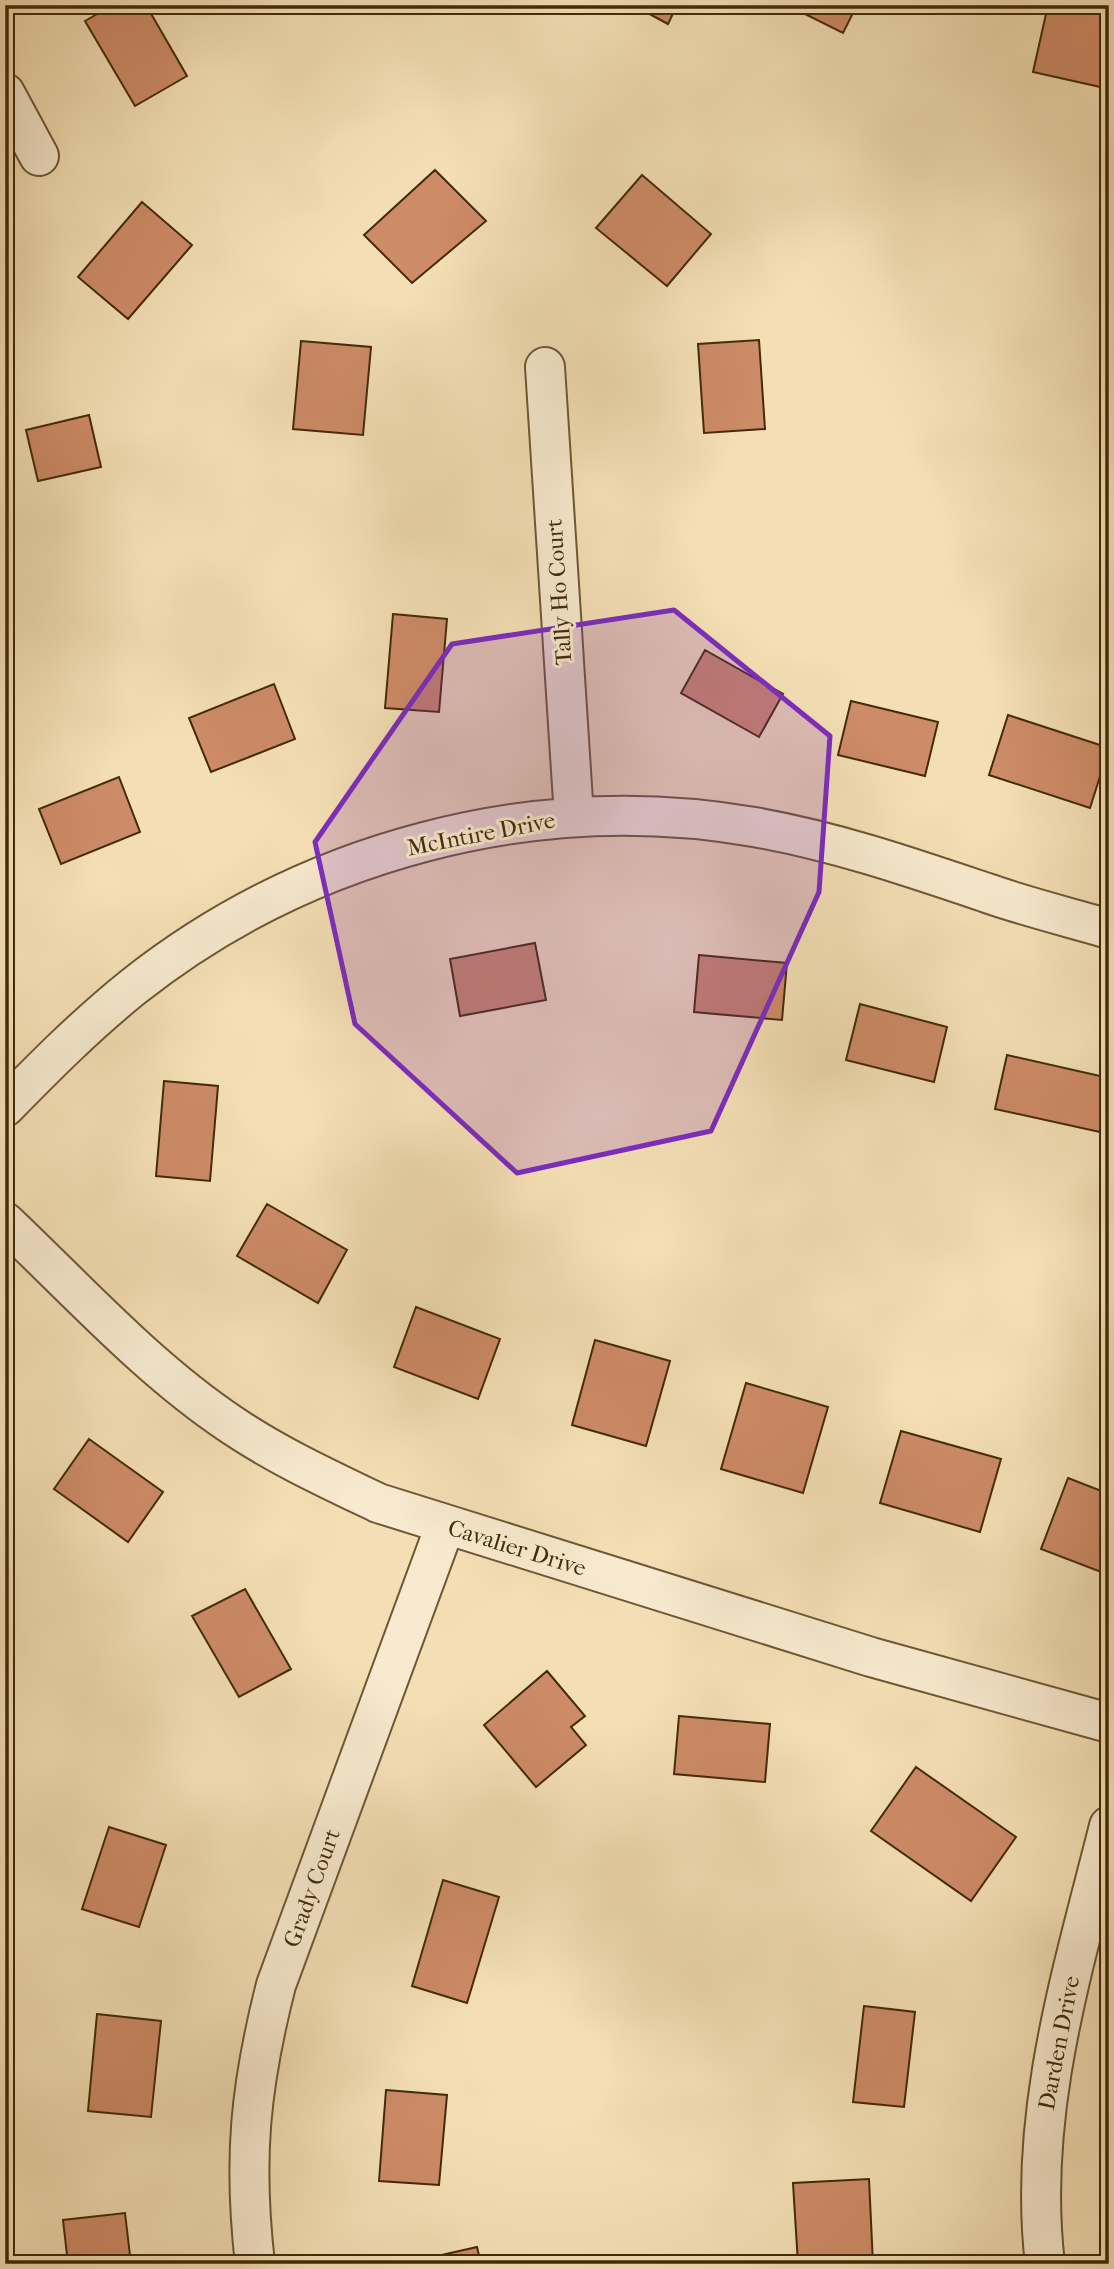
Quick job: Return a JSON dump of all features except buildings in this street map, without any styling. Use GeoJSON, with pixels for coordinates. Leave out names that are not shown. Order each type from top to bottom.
{"type":"FeatureCollection","features":[{"type":"Feature","properties":{"kind":"street"},"geometry":{"type":"LineString","coordinates":[[5,93],[39,156]]}},
{"type":"Feature","properties":{"kind":"street","name":"Tally Ho Court"},"geometry":{"type":"LineString","coordinates":[[545,367],[574,817]]}},
{"type":"Feature","properties":{"kind":"street","name":"McIntire Drive"},"geometry":{"type":"LineString","coordinates":[[5,1107],[68,1043],[135,986],[206,937],[281,894],[345,866],[425,841],[507,824],[574,817],[665,817],[753,826],[837,845],[1109,929]]}},
{"type":"Feature","properties":{"kind":"street","name":"Cavalier Drive"},"geometry":{"type":"LineString","coordinates":[[5,1222],[165,1374],[231,1424],[302,1467],[378,1503],[871,1657],[1109,1723]]}},
{"type":"Feature","properties":{"kind":"street","name":"Grady Court"},"geometry":{"type":"LineString","coordinates":[[255,2264],[248,2204],[248,2129],[258,2057],[273,1997],[445,1526]]}},
{"type":"Feature","properties":{"kind":"street","name":"Darden Drive"},"geometry":{"type":"LineString","coordinates":[[1045,2264],[1041,2173],[1046,2097],[1060,2021],[1109,1826]]}},
{"type":"Feature","properties":{"kind":"highlighted area"},"geometry":{"type":"Polygon","coordinates":[[[674,610],[830,736],[819,892],[711,1131],[517,1173],[355,1024],[315,842],[452,644],[674,610]]]}}]}
